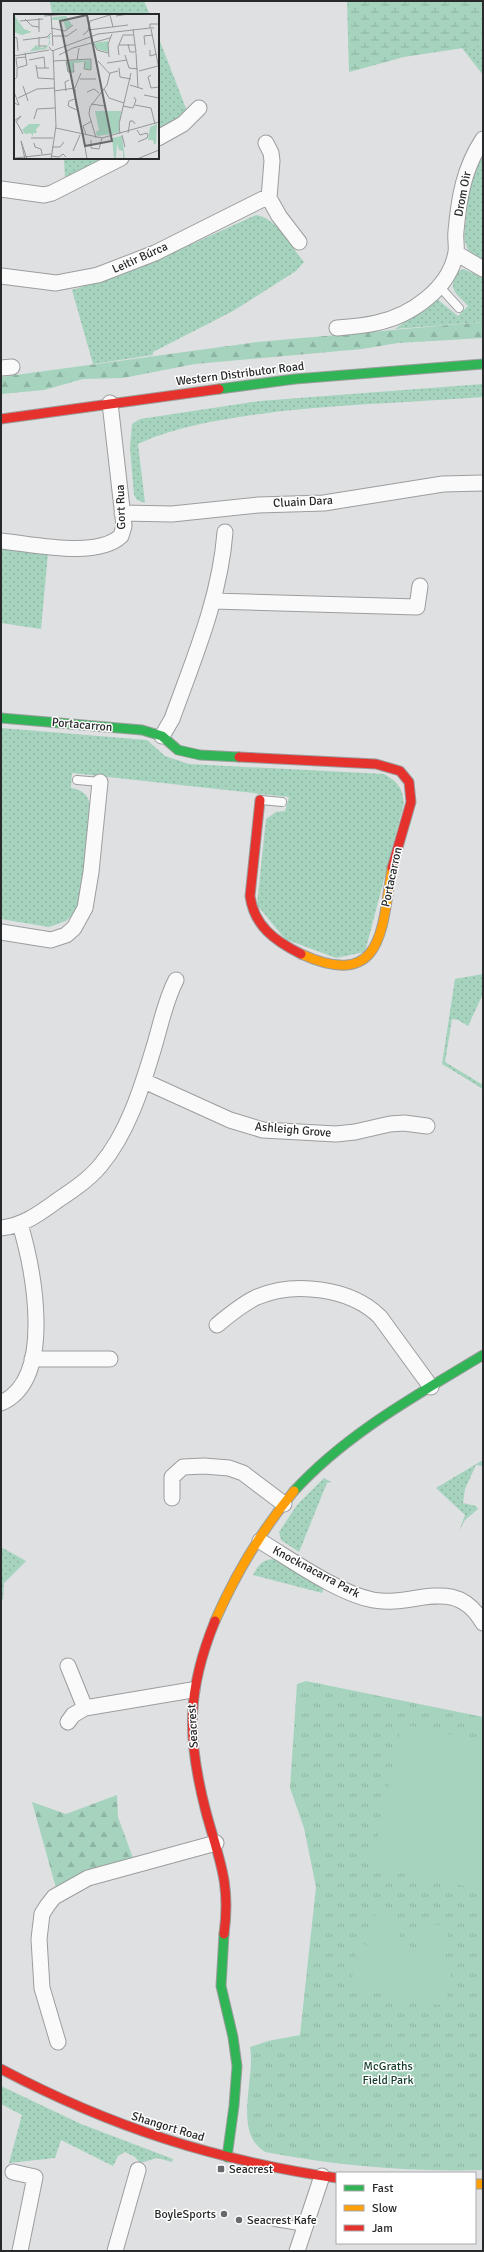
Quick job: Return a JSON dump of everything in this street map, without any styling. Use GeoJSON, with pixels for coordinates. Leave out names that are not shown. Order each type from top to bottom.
{"type":"FeatureCollection","features":[{"type":"Feature","properties":{"kind":"street"},"geometry":{"type":"LineString","coordinates":[[159,137],[183,124],[199,108]]}},
{"type":"Feature","properties":{"kind":"street","name":"Drom Oir"},"geometry":{"type":"LineString","coordinates":[[337,328],[376,323],[400,316],[430,295],[445,280],[456,253],[461,189],[469,163],[483,139]]}},
{"type":"Feature","properties":{"kind":"street"},"geometry":{"type":"LineString","coordinates":[[266,142],[271,153],[272,161],[270,196],[279,216],[299,242]]}},
{"type":"Feature","properties":{"kind":"street"},"geometry":{"type":"LineString","coordinates":[[1,189],[44,195],[52,193],[119,159]]}},
{"type":"Feature","properties":{"kind":"street","name":"Leitir Búrca"},"geometry":{"type":"LineString","coordinates":[[1,276],[56,283],[98,275],[155,252],[270,196]]}},
{"type":"Feature","properties":{"kind":"street"},"geometry":{"type":"LineString","coordinates":[[456,253],[483,269]]}},
{"type":"Feature","properties":{"kind":"street","name":"Western Distributor Road"},"geometry":{"type":"LineString","coordinates":[[1,419],[295,379],[483,364]]}},
{"type":"Feature","properties":{"kind":"street","name":"Gort Rua"},"geometry":{"type":"LineString","coordinates":[[1,541],[69,548],[104,546],[121,536],[124,532],[110,403]]}},
{"type":"Feature","properties":{"kind":"street","name":"Cluain Dara"},"geometry":{"type":"LineString","coordinates":[[122,513],[172,514],[258,505],[324,503],[443,484],[483,483]]}},
{"type":"Feature","properties":{"kind":"street"},"geometry":{"type":"LineString","coordinates":[[162,736],[172,719],[214,601],[221,570],[225,532]]}},
{"type":"Feature","properties":{"kind":"street"},"geometry":{"type":"LineString","coordinates":[[214,601],[417,606],[420,586]]}},
{"type":"Feature","properties":{"kind":"street","name":"Portacarron"},"geometry":{"type":"LineString","coordinates":[[1,718],[142,730],[162,736],[178,750],[200,755],[376,764],[398,770],[406,778],[410,787],[410,804],[392,866],[382,931],[373,953],[365,960],[349,966],[313,959],[279,942],[260,924],[251,907],[250,896],[260,800]]}},
{"type":"Feature","properties":{"kind":"street"},"geometry":{"type":"LineString","coordinates":[[1,932],[51,940],[66,935],[74,928],[85,908],[92,865],[100,782]]}},
{"type":"Feature","properties":{"kind":"street"},"geometry":{"type":"LineString","coordinates":[[1,1228],[20,1224],[34,1217],[72,1191],[100,1166],[120,1136],[144,1081],[167,997],[176,980]]}},
{"type":"Feature","properties":{"kind":"street","name":"Ashleigh Grove"},"geometry":{"type":"LineString","coordinates":[[144,1081],[230,1120],[263,1130],[336,1134],[354,1132],[390,1124],[404,1123],[427,1126]]}},
{"type":"Feature","properties":{"kind":"street"},"geometry":{"type":"LineString","coordinates":[[1,1403],[18,1391],[32,1359],[36,1333],[36,1304],[32,1269],[20,1224]]}},
{"type":"Feature","properties":{"kind":"street"},"geometry":{"type":"LineString","coordinates":[[217,1325],[247,1303],[278,1291],[308,1290],[354,1298],[372,1308],[380,1317],[431,1387]]}},
{"type":"Feature","properties":{"kind":"street","name":"Knocknacarra Park"},"geometry":{"type":"LineString","coordinates":[[192,1690],[211,1628],[230,1588],[284,1504],[306,1478],[350,1440],[483,1355]]}},
{"type":"Feature","properties":{"kind":"street"},"geometry":{"type":"LineString","coordinates":[[32,1359],[110,1358]]}},
{"type":"Feature","properties":{"kind":"street"},"geometry":{"type":"LineString","coordinates":[[172,1498],[172,1477],[183,1467],[204,1466],[229,1468],[243,1473],[284,1504]]}},
{"type":"Feature","properties":{"kind":"street","name":"Knocknacarra Park"},"geometry":{"type":"LineString","coordinates":[[260,1541],[354,1594],[374,1600],[403,1599],[438,1594],[450,1596],[468,1605],[476,1612],[483,1623]]}},
{"type":"Feature","properties":{"kind":"street"},"geometry":{"type":"LineString","coordinates":[[68,1666],[85,1708]]}},
{"type":"Feature","properties":{"kind":"street","name":"Seacrest"},"geometry":{"type":"LineString","coordinates":[[68,1722],[73,1715],[85,1708],[192,1690],[191,1728],[194,1753],[216,1843],[222,1859],[228,1892],[221,1966],[221,1985],[234,2039],[237,2065],[227,2157]]}},
{"type":"Feature","properties":{"kind":"street"},"geometry":{"type":"LineString","coordinates":[[58,2042],[42,1983],[40,1923],[47,1906],[54,1897],[88,1878],[216,1843]]}},
{"type":"Feature","properties":{"kind":"street","name":"Shangort Road"},"geometry":{"type":"LineString","coordinates":[[1,2069],[74,2105],[124,2126],[178,2144],[227,2157],[336,2178]]}},
{"type":"Feature","properties":{"kind":"street"},"geometry":{"type":"LineString","coordinates":[[115,2251],[138,2170]]}},
{"type":"Feature","properties":{"kind":"street"},"geometry":{"type":"LineString","coordinates":[[13,2172],[35,2177],[20,2251]]}},
{"type":"Feature","properties":{"kind":"street"},"geometry":{"type":"LineString","coordinates":[[297,2251],[322,2176]]}},
{"type":"Feature","properties":{"kind":"lane"},"geometry":{"type":"LineString","coordinates":[[439,286],[459,308]]}},
{"type":"Feature","properties":{"kind":"lane"},"geometry":{"type":"LineString","coordinates":[[77,780],[100,782]]}},
{"type":"Feature","properties":{"kind":"lane","name":"Portacarron"},"geometry":{"type":"LineString","coordinates":[[260,800],[282,802]]}},
{"type":"Feature","properties":{"kind":"lane"},"geometry":{"type":"LineString","coordinates":[[275,2222],[305,2227]]}},
{"type":"Feature","properties":{"kind":"green space"},"geometry":{"type":"Polygon","coordinates":[[[50,1],[144,1],[150,14],[52,14],[50,1]]]}},
{"type":"Feature","properties":{"kind":"green space"},"geometry":{"type":"Polygon","coordinates":[[[347,1],[483,1],[483,45],[404,57],[349,72],[347,1]]]}},
{"type":"Feature","properties":{"kind":"green space"},"geometry":{"type":"Polygon","coordinates":[[[159,39],[187,111],[159,129],[159,39]]]}},
{"type":"Feature","properties":{"kind":"green space"},"geometry":{"type":"Polygon","coordinates":[[[483,45],[483,75],[462,48],[483,45]]]}},
{"type":"Feature","properties":{"kind":"green space"},"geometry":{"type":"Polygon","coordinates":[[[483,154],[483,261],[468,250],[464,238],[469,189],[476,167],[483,154]]]}},
{"type":"Feature","properties":{"kind":"green space"},"geometry":{"type":"Polygon","coordinates":[[[64,159],[104,159],[65,179],[64,159]]]}},
{"type":"Feature","properties":{"kind":"green space"},"geometry":{"type":"Polygon","coordinates":[[[256,215],[271,221],[289,241],[304,262],[296,271],[233,311],[153,352],[153,355],[93,364],[72,290],[137,269],[256,215]]]}},
{"type":"Feature","properties":{"kind":"green space"},"geometry":{"type":"Polygon","coordinates":[[[464,269],[483,278],[483,322],[395,329],[437,299],[458,316],[468,306],[454,291],[453,284],[456,272],[464,269]]]}},
{"type":"Feature","properties":{"kind":"green space"},"geometry":{"type":"Polygon","coordinates":[[[483,322],[483,338],[398,343],[362,349],[195,364],[123,378],[83,379],[44,390],[1,394],[1,377],[257,342],[483,322]]]}},
{"type":"Feature","properties":{"kind":"green space"},"geometry":{"type":"Polygon","coordinates":[[[483,384],[483,397],[281,411],[208,422],[166,433],[138,444],[145,503],[137,500],[134,495],[130,448],[132,424],[140,419],[260,401],[483,384]]]}},
{"type":"Feature","properties":{"kind":"green space"},"geometry":{"type":"Polygon","coordinates":[[[1,549],[48,553],[41,629],[1,623],[1,549]]]}},
{"type":"Feature","properties":{"kind":"green space"},"geometry":{"type":"Polygon","coordinates":[[[1,728],[147,740],[165,756],[189,764],[384,774],[389,777],[396,782],[402,793],[404,803],[365,952],[336,958],[285,939],[257,905],[266,819],[276,812],[285,811],[289,797],[72,773],[71,788],[84,793],[88,798],[90,805],[83,890],[78,905],[66,921],[49,927],[1,919],[1,728]]]}},
{"type":"Feature","properties":{"kind":"green space"},"geometry":{"type":"Polygon","coordinates":[[[483,974],[483,994],[468,1026],[458,1020],[452,1019],[445,1062],[483,1085],[483,1089],[442,1064],[455,979],[483,974]]]}},
{"type":"Feature","properties":{"kind":"green space"},"geometry":{"type":"Polygon","coordinates":[[[483,1460],[483,1466],[476,1465],[465,1489],[463,1503],[476,1506],[478,1509],[465,1520],[459,1531],[465,1515],[436,1488],[483,1460]]]}},
{"type":"Feature","properties":{"kind":"green space"},"geometry":{"type":"Polygon","coordinates":[[[324,1478],[331,1482],[327,1483],[299,1552],[281,1540],[279,1532],[297,1505],[324,1478]]]}},
{"type":"Feature","properties":{"kind":"green space"},"geometry":{"type":"Polygon","coordinates":[[[1,1547],[26,1561],[4,1583],[3,1600],[1,1599],[1,1547]]]}},
{"type":"Feature","properties":{"kind":"green space"},"geometry":{"type":"Polygon","coordinates":[[[276,1559],[324,1587],[322,1593],[253,1575],[262,1563],[268,1560],[276,1559]]]}},
{"type":"Feature","properties":{"kind":"green space","name":"McGraths Field Park"},"geometry":{"type":"Polygon","coordinates":[[[306,1681],[483,1717],[483,2170],[401,2169],[292,2157],[265,2152],[255,2143],[250,2132],[247,2118],[247,2104],[251,2060],[250,2047],[268,2041],[300,2035],[316,1887],[304,1828],[290,1788],[297,1684],[306,1681]]]}},
{"type":"Feature","properties":{"kind":"green space"},"geometry":{"type":"Polygon","coordinates":[[[402,1724],[483,1741],[483,1890],[371,1866],[402,1724]]]}},
{"type":"Feature","properties":{"kind":"green space"},"geometry":{"type":"Polygon","coordinates":[[[117,1795],[118,1817],[133,1858],[84,1872],[56,1888],[32,1802],[66,1814],[117,1795]]]}},
{"type":"Feature","properties":{"kind":"green space"},"geometry":{"type":"Polygon","coordinates":[[[375,1913],[403,1918],[397,1950],[415,1954],[421,1922],[449,1927],[443,1959],[453,1961],[445,2006],[350,1988],[358,1943],[369,1945],[375,1913]]]}},
{"type":"Feature","properties":{"kind":"green space"},"geometry":{"type":"Polygon","coordinates":[[[1,2086],[81,2124],[173,2159],[172,2162],[157,2158],[140,2163],[135,2157],[125,2152],[118,2156],[113,2166],[61,2140],[55,2158],[9,2163],[22,2115],[1,2104],[1,2086]]]}},
{"type":"Feature","properties":{"kind":"traffic: fast"},"geometry":{"type":"LineString","coordinates":[[219,389],[295,379],[483,364]]}},
{"type":"Feature","properties":{"kind":"traffic: fast"},"geometry":{"type":"LineString","coordinates":[[1,718],[142,730],[162,736],[178,750],[200,755],[239,757]]}},
{"type":"Feature","properties":{"kind":"traffic: fast"},"geometry":{"type":"LineString","coordinates":[[294,1491],[315,1470],[360,1433],[408,1400],[483,1355]]}},
{"type":"Feature","properties":{"kind":"traffic: fast"},"geometry":{"type":"LineString","coordinates":[[224,1934],[221,1986],[233,2037],[237,2066],[234,2106],[227,2157]]}},
{"type":"Feature","properties":{"kind":"traffic: slow"},"geometry":{"type":"LineString","coordinates":[[301,954],[328,964],[349,965],[364,959],[374,947],[381,931],[392,868]]}},
{"type":"Feature","properties":{"kind":"traffic: slow"},"geometry":{"type":"LineString","coordinates":[[215,1621],[231,1587],[250,1553],[271,1521],[294,1491]]}},
{"type":"Feature","properties":{"kind":"traffic: slow"},"geometry":{"type":"LineString","coordinates":[[476,2184],[483,2184]]}},
{"type":"Feature","properties":{"kind":"traffic: jam"},"geometry":{"type":"LineString","coordinates":[[1,419],[219,389]]}},
{"type":"Feature","properties":{"kind":"traffic: jam"},"geometry":{"type":"LineString","coordinates":[[239,757],[376,764],[400,771],[409,782],[411,802],[392,868]]}},
{"type":"Feature","properties":{"kind":"traffic: jam"},"geometry":{"type":"LineString","coordinates":[[260,800],[250,896],[252,907],[261,924],[274,938],[301,954]]}},
{"type":"Feature","properties":{"kind":"traffic: jam"},"geometry":{"type":"LineString","coordinates":[[215,1621],[199,1671],[194,1693],[192,1716],[195,1761],[206,1812],[225,1886],[226,1916],[224,1934]]}},
{"type":"Feature","properties":{"kind":"traffic: jam"},"geometry":{"type":"LineString","coordinates":[[1,2069],[42,2090],[83,2108],[164,2138],[248,2162],[336,2178]]}},
{"type":"Feature","properties":{"kind":"place","name":"Seacrest"},"geometry":{"type":"Point","coordinates":[221,2169]}},
{"type":"Feature","properties":{"kind":"place","name":"BoyleSports"},"geometry":{"type":"Point","coordinates":[224,2214]}},
{"type":"Feature","properties":{"kind":"place","name":"Seacrest Kafe"},"geometry":{"type":"Point","coordinates":[239,2220]}}]}
